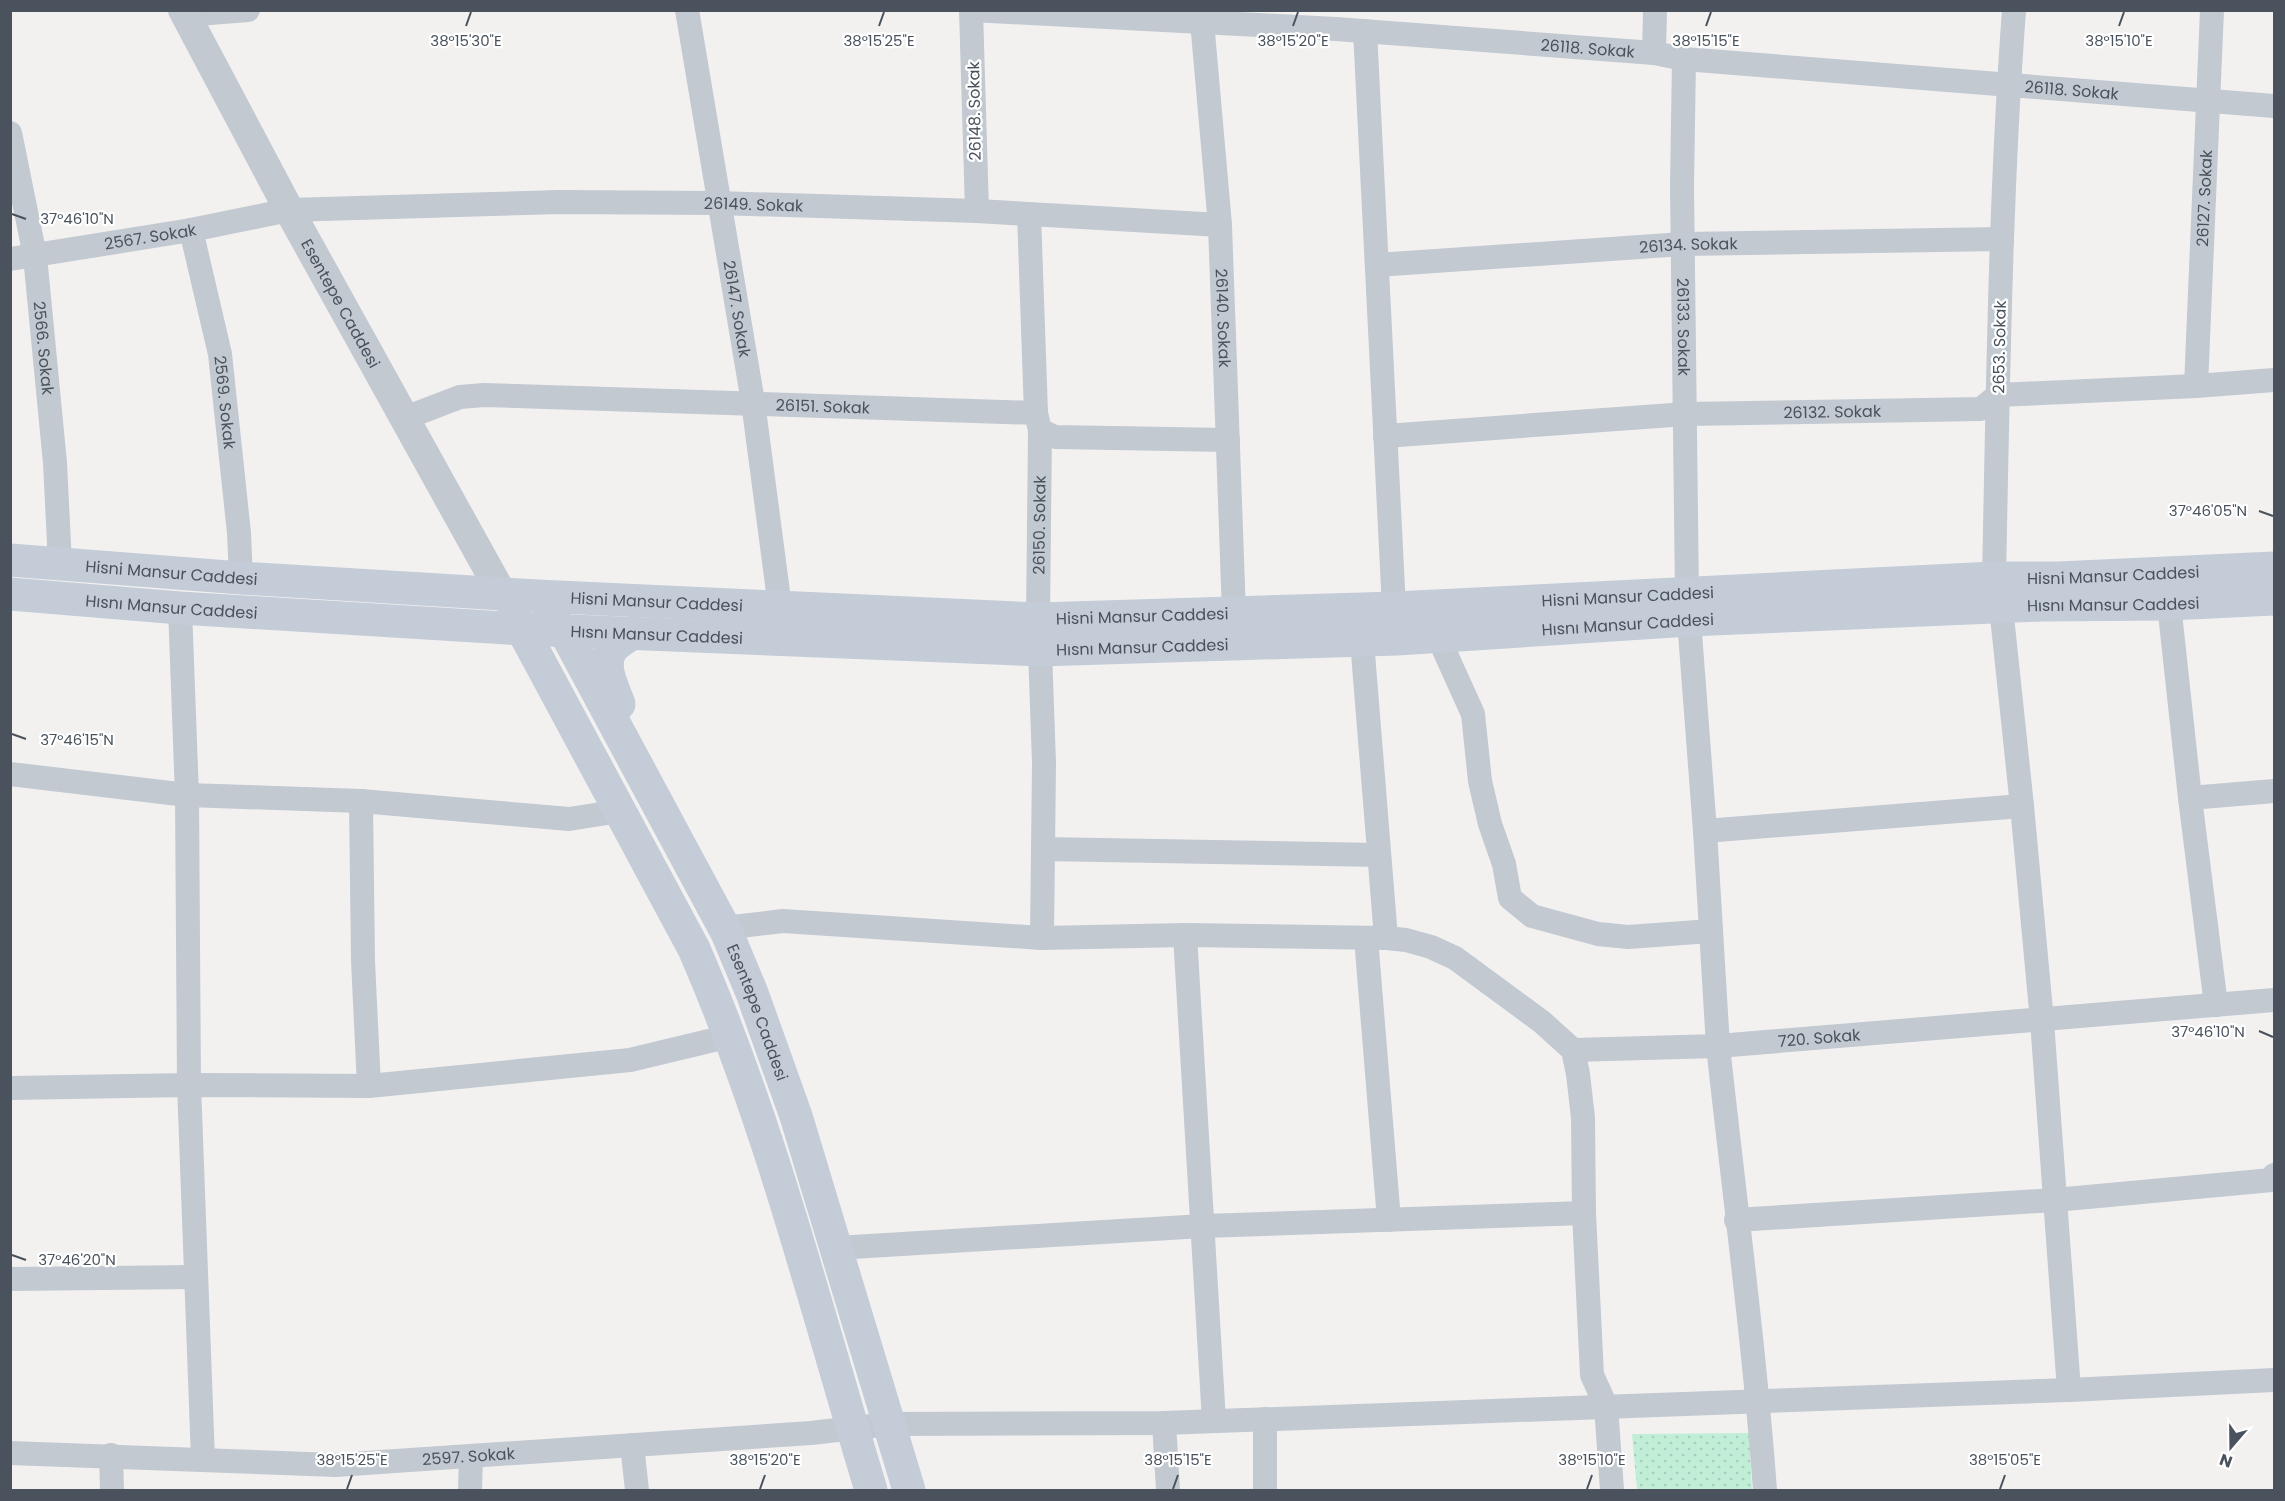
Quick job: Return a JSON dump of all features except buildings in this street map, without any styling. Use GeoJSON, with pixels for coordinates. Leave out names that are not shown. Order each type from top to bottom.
{"type":"FeatureCollection","features":[{"type":"Feature","properties":{"kind":"main road","name":"Hisni Mansur Caddesi"},"geometry":{"type":"LineString","coordinates":[[10,560],[241,578],[502,594],[780,607],[1039,634],[1234,614],[1394,608],[1688,608],[1997,592],[2058,578],[2274,568]]}},
{"type":"Feature","properties":{"kind":"main road","name":"Hısnı Mansur Caddesi"},"geometry":{"type":"LineString","coordinates":[[1997,592],[2169,604],[2274,599]]}},
{"type":"Feature","properties":{"kind":"main road","name":"Hısnı Mansur Caddesi"},"geometry":{"type":"LineString","coordinates":[[10,594],[180,608],[564,630],[1039,634],[1362,641],[1440,637],[1688,608]]}},
{"type":"Feature","properties":{"kind":"main road","name":"Esentepe Caddesi"},"geometry":{"type":"LineString","coordinates":[[502,594],[694,949],[730,1036],[771,1157],[871,1491]]}},
{"type":"Feature","properties":{"kind":"main road"},"geometry":{"type":"LineString","coordinates":[[502,594],[564,630]]}},
{"type":"Feature","properties":{"kind":"main road","name":"Esentepe Caddesi"},"geometry":{"type":"LineString","coordinates":[[564,630],[724,927],[776,1054],[909,1491]]}},
{"type":"Feature","properties":{"kind":"main road"},"geometry":{"type":"LineString","coordinates":[[634,632],[613,647],[607,668],[642,775]]}},
{"type":"Feature","properties":{"kind":"street"},"geometry":{"type":"LineString","coordinates":[[184,13],[248,10]]}},
{"type":"Feature","properties":{"kind":"street","name":"26147. Sokak"},"geometry":{"type":"LineString","coordinates":[[687,10],[753,402],[780,607]]}},
{"type":"Feature","properties":{"kind":"street","name":"26118. Sokak"},"geometry":{"type":"LineString","coordinates":[[971,10],[1336,20],[1365,31],[1654,53],[1684,59],[2008,87],[2274,106]]}},
{"type":"Feature","properties":{"kind":"street","name":"26148. Sokak"},"geometry":{"type":"LineString","coordinates":[[971,10],[977,211]]}},
{"type":"Feature","properties":{"kind":"street"},"geometry":{"type":"LineString","coordinates":[[1654,53],[1655,10]]}},
{"type":"Feature","properties":{"kind":"street","name":"2653. Sokak"},"geometry":{"type":"LineString","coordinates":[[2014,10],[2008,87],[2002,239],[1997,592],[2022,807],[2042,1021],[2069,1390]]}},
{"type":"Feature","properties":{"kind":"street","name":"26127. Sokak"},"geometry":{"type":"LineString","coordinates":[[2196,386],[2212,10]]}},
{"type":"Feature","properties":{"kind":"street","name":"Esentepe Caddesi"},"geometry":{"type":"LineString","coordinates":[[184,13],[289,210],[502,594]]}},
{"type":"Feature","properties":{"kind":"street","name":"26140. Sokak"},"geometry":{"type":"LineString","coordinates":[[1201,16],[1220,225],[1234,614]]}},
{"type":"Feature","properties":{"kind":"street"},"geometry":{"type":"LineString","coordinates":[[1365,31],[1394,608]]}},
{"type":"Feature","properties":{"kind":"street","name":"26133. Sokak"},"geometry":{"type":"LineString","coordinates":[[1684,59],[1683,244],[1688,608],[1706,831],[1718,1046]]}},
{"type":"Feature","properties":{"kind":"street","name":"2566. Sokak"},"geometry":{"type":"LineString","coordinates":[[10,133],[35,256],[55,463],[60,564]]}},
{"type":"Feature","properties":{"kind":"street","name":"26149. Sokak"},"geometry":{"type":"LineString","coordinates":[[289,210],[559,202],[718,203],[977,211],[1220,225]]}},
{"type":"Feature","properties":{"kind":"street","name":"2567. Sokak"},"geometry":{"type":"LineString","coordinates":[[10,259],[191,230],[289,210]]}},
{"type":"Feature","properties":{"kind":"street","name":"26150. Sokak"},"geometry":{"type":"LineString","coordinates":[[1029,214],[1038,421],[1039,634],[1044,763],[1042,938]]}},
{"type":"Feature","properties":{"kind":"street","name":"2569. Sokak"},"geometry":{"type":"LineString","coordinates":[[191,230],[220,354],[239,533],[241,578]]}},
{"type":"Feature","properties":{"kind":"street","name":"26134. Sokak"},"geometry":{"type":"LineString","coordinates":[[1377,265],[1683,244],[2002,239]]}},
{"type":"Feature","properties":{"kind":"street","name":"26132. Sokak"},"geometry":{"type":"LineString","coordinates":[[1385,436],[1686,414],[1981,409],[1998,395],[2274,380]]}},
{"type":"Feature","properties":{"kind":"street","name":"26151. Sokak"},"geometry":{"type":"LineString","coordinates":[[405,418],[460,397],[484,395],[753,402],[1038,421],[1055,437],[1228,440]]}},
{"type":"Feature","properties":{"kind":"street"},"geometry":{"type":"LineString","coordinates":[[2169,604],[2216,1005]]}},
{"type":"Feature","properties":{"kind":"street"},"geometry":{"type":"LineString","coordinates":[[180,608],[187,795],[189,1085],[203,1459]]}},
{"type":"Feature","properties":{"kind":"street"},"geometry":{"type":"LineString","coordinates":[[1440,637],[1473,714],[1480,782],[1490,824],[1504,864],[1510,898],[1532,916],[1598,934],[1628,937],[1711,931]]}},
{"type":"Feature","properties":{"kind":"street"},"geometry":{"type":"LineString","coordinates":[[1362,641],[1379,855],[1376,938],[1389,1220]]}},
{"type":"Feature","properties":{"kind":"street"},"geometry":{"type":"LineString","coordinates":[[10,774],[187,795],[361,801],[569,819],[620,811]]}},
{"type":"Feature","properties":{"kind":"street"},"geometry":{"type":"LineString","coordinates":[[2190,798],[2274,791]]}},
{"type":"Feature","properties":{"kind":"street"},"geometry":{"type":"LineString","coordinates":[[361,801],[363,961],[369,1086]]}},
{"type":"Feature","properties":{"kind":"street"},"geometry":{"type":"LineString","coordinates":[[1706,831],[2022,807]]}},
{"type":"Feature","properties":{"kind":"street"},"geometry":{"type":"LineString","coordinates":[[1043,849],[1379,855]]}},
{"type":"Feature","properties":{"kind":"street"},"geometry":{"type":"LineString","coordinates":[[724,927],[783,921],[1042,938],[1185,935],[1376,938],[1406,940],[1431,947],[1455,958],[1542,1022],[1572,1050],[1578,1074],[1582,1118],[1592,1375],[1606,1406],[1612,1491]]}},
{"type":"Feature","properties":{"kind":"street"},"geometry":{"type":"LineString","coordinates":[[1185,935],[1214,1421]]}},
{"type":"Feature","properties":{"kind":"street","name":"720. Sokak"},"geometry":{"type":"LineString","coordinates":[[1572,1050],[1718,1046],[2274,1000]]}},
{"type":"Feature","properties":{"kind":"street"},"geometry":{"type":"LineString","coordinates":[[10,1088],[189,1085],[369,1086],[630,1060],[730,1036]]}},
{"type":"Feature","properties":{"kind":"street"},"geometry":{"type":"LineString","coordinates":[[1718,1046],[1758,1401],[1765,1491]]}},
{"type":"Feature","properties":{"kind":"street"},"geometry":{"type":"LineString","coordinates":[[1736,1220],[2055,1200],[2272,1180],[2274,1175]]}},
{"type":"Feature","properties":{"kind":"street"},"geometry":{"type":"LineString","coordinates":[[836,1248],[1203,1226],[1584,1213]]}},
{"type":"Feature","properties":{"kind":"street"},"geometry":{"type":"LineString","coordinates":[[10,1279],[196,1277]]}},
{"type":"Feature","properties":{"kind":"street","name":"2597. Sokak"},"geometry":{"type":"LineString","coordinates":[[10,1452],[336,1465],[853,1430],[889,1424],[1164,1423],[2069,1390],[2274,1380]]}},
{"type":"Feature","properties":{"kind":"street"},"geometry":{"type":"LineString","coordinates":[[1265,1419],[1265,1491]]}},
{"type":"Feature","properties":{"kind":"street"},"geometry":{"type":"LineString","coordinates":[[1164,1423],[1168,1491]]}},
{"type":"Feature","properties":{"kind":"street"},"geometry":{"type":"LineString","coordinates":[[632,1445],[637,1491]]}},
{"type":"Feature","properties":{"kind":"street"},"geometry":{"type":"LineString","coordinates":[[111,1455],[112,1491]]}},
{"type":"Feature","properties":{"kind":"street"},"geometry":{"type":"LineString","coordinates":[[470,1491],[471,1457]]}},
{"type":"Feature","properties":{"kind":"green space"},"geometry":{"type":"Polygon","coordinates":[[[1749,1433],[1752,1490],[1637,1490],[1632,1434],[1749,1433]]]}}]}
